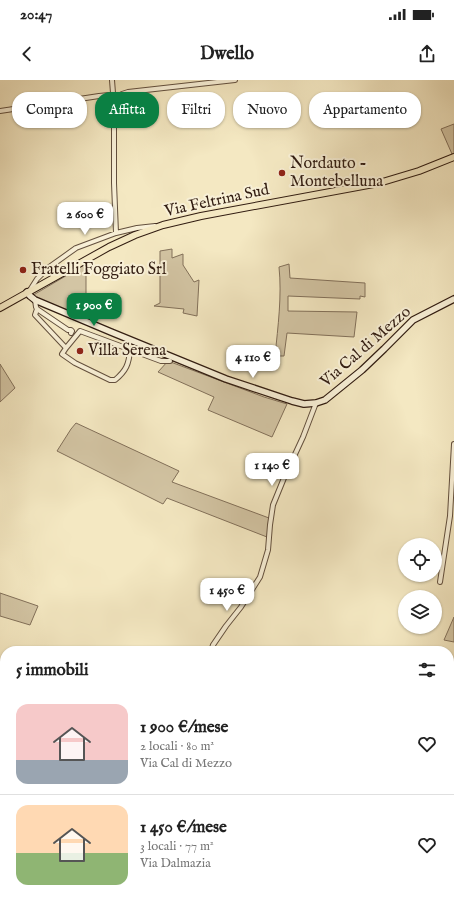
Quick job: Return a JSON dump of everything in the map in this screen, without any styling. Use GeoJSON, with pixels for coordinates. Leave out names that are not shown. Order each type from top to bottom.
{"type":"FeatureCollection","features":[{"type":"Feature","properties":{"kind":"main road","name":"Via Feltrina Sud"},"geometry":{"type":"LineString","coordinates":[[0,308],[109,247],[135,235],[163,225],[196,217],[379,183],[420,171],[454,157]]}},
{"type":"Feature","properties":{"kind":"street"},"geometry":{"type":"LineString","coordinates":[[112,80],[113,92]]}},
{"type":"Feature","properties":{"kind":"street"},"geometry":{"type":"LineString","coordinates":[[128,92],[235,80]]}},
{"type":"Feature","properties":{"kind":"street"},"geometry":{"type":"LineString","coordinates":[[0,111],[95,97]]}},
{"type":"Feature","properties":{"kind":"street"},"geometry":{"type":"LineString","coordinates":[[114,128],[116,233]]}},
{"type":"Feature","properties":{"kind":"street"},"geometry":{"type":"LineString","coordinates":[[29,291],[37,279],[48,268],[76,248],[116,233],[143,227],[163,225]]}},
{"type":"Feature","properties":{"kind":"street","name":"Via Cal di Mezzo"},"geometry":{"type":"LineString","coordinates":[[29,291],[30,296],[35,300],[111,332],[226,379],[304,404],[316,403],[325,400],[362,370],[413,320],[454,298]]}},
{"type":"Feature","properties":{"kind":"street"},"geometry":{"type":"LineString","coordinates":[[35,300],[37,309],[35,315],[66,348]]}},
{"type":"Feature","properties":{"kind":"street"},"geometry":{"type":"LineString","coordinates":[[37,309],[76,336]]}},
{"type":"Feature","properties":{"kind":"street"},"geometry":{"type":"LineString","coordinates":[[130,350],[127,366],[122,375],[115,380],[110,380],[76,363],[62,354],[80,331],[161,361],[170,361]]}},
{"type":"Feature","properties":{"kind":"street"},"geometry":{"type":"LineString","coordinates":[[213,646],[260,577],[268,550],[273,505],[303,437],[316,403]]}},
{"type":"Feature","properties":{"kind":"street"},"geometry":{"type":"LineString","coordinates":[[442,569],[450,516],[454,444]]}},
{"type":"Feature","properties":{"kind":"shaded area"},"geometry":{"type":"Polygon","coordinates":[[[454,124],[454,154],[452,154],[441,129],[454,124]]]}},
{"type":"Feature","properties":{"kind":"shaded area"},"geometry":{"type":"Polygon","coordinates":[[[172,249],[172,258],[183,254],[183,265],[194,282],[199,280],[197,316],[183,313],[184,309],[154,306],[160,303],[160,251],[172,249]]]}},
{"type":"Feature","properties":{"kind":"shaded area"},"geometry":{"type":"Polygon","coordinates":[[[86,264],[86,295],[80,318],[30,297],[86,264]]]}},
{"type":"Feature","properties":{"kind":"shaded area"},"geometry":{"type":"Polygon","coordinates":[[[289,264],[290,278],[365,283],[365,297],[360,296],[360,299],[288,296],[288,311],[357,312],[354,337],[287,333],[284,356],[275,356],[280,300],[279,267],[289,264]]]}},
{"type":"Feature","properties":{"kind":"shaded area"},"geometry":{"type":"Polygon","coordinates":[[[168,361],[264,397],[287,404],[272,437],[208,410],[214,397],[158,372],[168,361]]]}},
{"type":"Feature","properties":{"kind":"shaded area"},"geometry":{"type":"Polygon","coordinates":[[[0,364],[15,388],[0,402],[0,364]]]}},
{"type":"Feature","properties":{"kind":"shaded area"},"geometry":{"type":"Polygon","coordinates":[[[76,423],[179,471],[172,482],[269,518],[267,537],[167,498],[163,504],[57,451],[76,423]]]}},
{"type":"Feature","properties":{"kind":"shaded area"},"geometry":{"type":"Polygon","coordinates":[[[0,593],[38,606],[30,625],[0,616],[0,593]]]}},
{"type":"Feature","properties":{"kind":"shaded area"},"geometry":{"type":"Polygon","coordinates":[[[454,617],[454,642],[444,640],[454,617]]]}},
{"type":"Feature","properties":{"kind":"place","name":"Nordauto - Montebelluna"},"geometry":{"type":"Point","coordinates":[282,173]}},
{"type":"Feature","properties":{"kind":"place","name":"Fratelli Foggiato Srl"},"geometry":{"type":"Point","coordinates":[23,270]}},
{"type":"Feature","properties":{"kind":"place","name":"Villa Serena"},"geometry":{"type":"Point","coordinates":[80,351]}}]}
